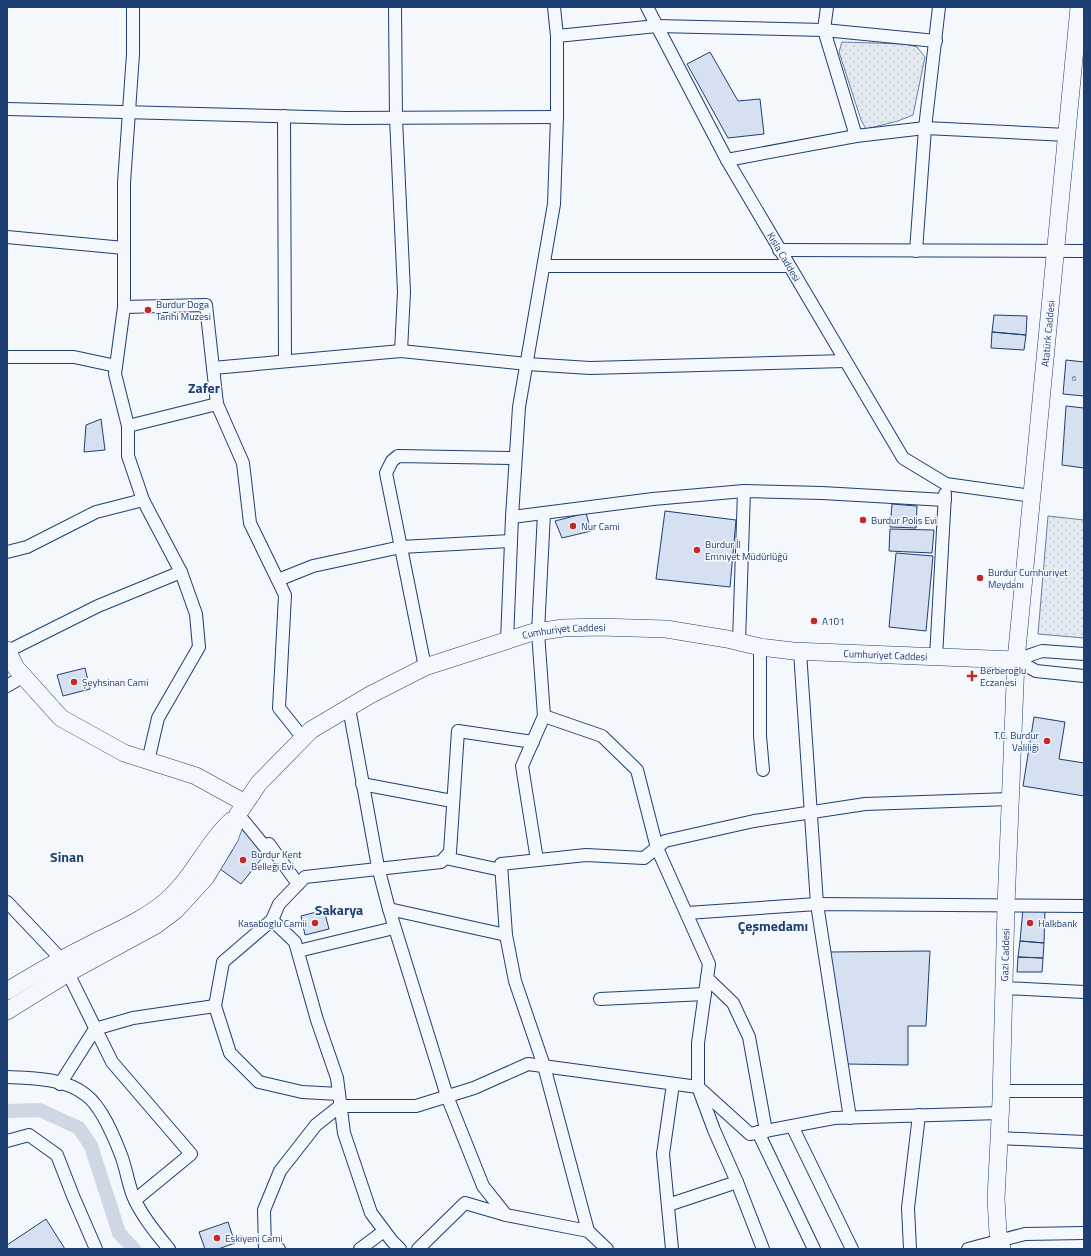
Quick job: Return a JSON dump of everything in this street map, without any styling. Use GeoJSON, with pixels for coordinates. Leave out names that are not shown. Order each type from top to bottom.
{"type":"FeatureCollection","features":[{"type":"Feature","properties":{"kind":"main road","name":"Atatürk Caddesi"},"geometry":{"type":"LineString","coordinates":[[1016,660],[1079,13]]}},
{"type":"Feature","properties":{"kind":"main road","name":"Cumhuriyet Caddesi"},"geometry":{"type":"LineString","coordinates":[[64,966],[156,925],[176,910],[206,877],[230,837],[242,809],[259,783],[311,730],[400,679],[424,667],[538,632],[563,628],[634,627],[695,633],[760,647],[800,652],[1016,660]]}},
{"type":"Feature","properties":{"kind":"main road"},"geometry":{"type":"LineString","coordinates":[[7,651],[16,668],[61,718],[124,753],[196,776],[242,809]]}},
{"type":"Feature","properties":{"kind":"main road","name":"Gazi Caddesi"},"geometry":{"type":"LineString","coordinates":[[1001,1244],[996,1199],[1016,660]]}},
{"type":"Feature","properties":{"kind":"main road"},"geometry":{"type":"LineString","coordinates":[[7,991],[64,966]]}},
{"type":"Feature","properties":{"kind":"main road"},"geometry":{"type":"LineString","coordinates":[[7,1011],[64,966]]}},
{"type":"Feature","properties":{"kind":"street"},"geometry":{"type":"LineString","coordinates":[[133,7],[133,54],[124,184],[124,307],[115,374],[128,426],[128,456],[143,500],[181,572],[196,614],[199,647],[158,718],[148,761]]}},
{"type":"Feature","properties":{"kind":"street"},"geometry":{"type":"LineString","coordinates":[[395,7],[396,118],[404,292],[401,351]]}},
{"type":"Feature","properties":{"kind":"street"},"geometry":{"type":"LineString","coordinates":[[507,641],[515,458],[519,407],[554,204],[557,117],[557,36],[554,7]]}},
{"type":"Feature","properties":{"kind":"street","name":"Kışla Caddesi"},"geometry":{"type":"LineString","coordinates":[[647,7],[727,160],[788,266],[903,458],[946,484]]}},
{"type":"Feature","properties":{"kind":"street"},"geometry":{"type":"LineString","coordinates":[[827,7],[824,30],[856,136]]}},
{"type":"Feature","properties":{"kind":"street"},"geometry":{"type":"LineString","coordinates":[[916,251],[925,128],[939,7]]}},
{"type":"Feature","properties":{"kind":"street"},"geometry":{"type":"LineString","coordinates":[[557,36],[657,26],[824,30],[936,41]]}},
{"type":"Feature","properties":{"kind":"street"},"geometry":{"type":"LineString","coordinates":[[7,109],[396,118],[557,117]]}},
{"type":"Feature","properties":{"kind":"street"},"geometry":{"type":"LineString","coordinates":[[284,116],[286,296],[285,361]]}},
{"type":"Feature","properties":{"kind":"street"},"geometry":{"type":"LineString","coordinates":[[727,160],[856,136],[925,128],[1067,135]]}},
{"type":"Feature","properties":{"kind":"street"},"geometry":{"type":"LineString","coordinates":[[7,237],[124,248]]}},
{"type":"Feature","properties":{"kind":"street"},"geometry":{"type":"LineString","coordinates":[[779,250],[1084,251]]}},
{"type":"Feature","properties":{"kind":"street"},"geometry":{"type":"LineString","coordinates":[[544,266],[788,266]]}},
{"type":"Feature","properties":{"kind":"street"},"geometry":{"type":"LineString","coordinates":[[124,307],[206,305],[217,404],[243,463],[250,523],[285,595],[279,708],[304,738]]}},
{"type":"Feature","properties":{"kind":"street"},"geometry":{"type":"LineString","coordinates":[[214,368],[401,351],[527,364],[590,368],[845,361]]}},
{"type":"Feature","properties":{"kind":"street"},"geometry":{"type":"LineString","coordinates":[[7,357],[74,357],[116,366]]}},
{"type":"Feature","properties":{"kind":"street"},"geometry":{"type":"LineString","coordinates":[[128,426],[217,404]]}},
{"type":"Feature","properties":{"kind":"street"},"geometry":{"type":"LineString","coordinates":[[424,667],[386,473],[392,461],[398,456],[515,458]]}},
{"type":"Feature","properties":{"kind":"street"},"geometry":{"type":"LineString","coordinates":[[936,657],[946,484],[1032,496]]}},
{"type":"Feature","properties":{"kind":"street"},"geometry":{"type":"LineString","coordinates":[[512,517],[653,499],[744,491],[822,493],[945,500]]}},
{"type":"Feature","properties":{"kind":"street"},"geometry":{"type":"LineString","coordinates":[[739,642],[744,491]]}},
{"type":"Feature","properties":{"kind":"street"},"geometry":{"type":"LineString","coordinates":[[7,552],[27,547],[96,512],[143,500]]}},
{"type":"Feature","properties":{"kind":"street"},"geometry":{"type":"LineString","coordinates":[[536,860],[522,766],[544,716],[538,632],[544,513]]}},
{"type":"Feature","properties":{"kind":"street"},"geometry":{"type":"LineString","coordinates":[[278,580],[313,566],[401,547],[511,541]]}},
{"type":"Feature","properties":{"kind":"street"},"geometry":{"type":"LineString","coordinates":[[7,651],[98,606],[181,572]]}},
{"type":"Feature","properties":{"kind":"street"},"geometry":{"type":"LineString","coordinates":[[760,647],[760,736],[763,770]]}},
{"type":"Feature","properties":{"kind":"street"},"geometry":{"type":"LineString","coordinates":[[1016,660],[1042,651],[1084,654]]}},
{"type":"Feature","properties":{"kind":"street"},"geometry":{"type":"LineString","coordinates":[[800,652],[817,904],[850,1118]]}},
{"type":"Feature","properties":{"kind":"street"},"geometry":{"type":"LineString","coordinates":[[1016,660],[1036,671],[1084,676]]}},
{"type":"Feature","properties":{"kind":"street"},"geometry":{"type":"LineString","coordinates":[[7,686],[24,676]]}},
{"type":"Feature","properties":{"kind":"street"},"geometry":{"type":"LineString","coordinates":[[349,708],[378,868],[394,928],[447,1096],[483,1186],[506,1215]]}},
{"type":"Feature","properties":{"kind":"street"},"geometry":{"type":"LineString","coordinates":[[544,716],[602,736],[637,770],[657,848],[709,964],[698,1043],[698,1087],[763,1249]]}},
{"type":"Feature","properties":{"kind":"street"},"geometry":{"type":"LineString","coordinates":[[339,1094],[302,1092],[259,1082],[230,1053],[215,1006],[223,962],[272,920],[279,904],[305,877],[441,862],[450,852],[452,801],[458,731],[533,742]]}},
{"type":"Feature","properties":{"kind":"street"},"geometry":{"type":"LineString","coordinates":[[362,784],[452,801]]}},
{"type":"Feature","properties":{"kind":"street"},"geometry":{"type":"LineString","coordinates":[[607,1249],[588,1231],[544,1066],[515,981],[506,935],[501,864],[586,855],[644,858],[665,841],[754,821],[864,804],[1010,799]]}},
{"type":"Feature","properties":{"kind":"street"},"geometry":{"type":"LineString","coordinates":[[242,809],[265,848],[269,844],[298,884]]}},
{"type":"Feature","properties":{"kind":"street"},"geometry":{"type":"LineString","coordinates":[[445,858],[501,870]]}},
{"type":"Feature","properties":{"kind":"street"},"geometry":{"type":"LineString","coordinates":[[7,902],[64,966],[112,1062],[191,1154],[136,1200]]}},
{"type":"Feature","properties":{"kind":"street"},"geometry":{"type":"LineString","coordinates":[[687,914],[817,904],[1084,906]]}},
{"type":"Feature","properties":{"kind":"street"},"geometry":{"type":"LineString","coordinates":[[389,909],[506,935]]}},
{"type":"Feature","properties":{"kind":"street"},"geometry":{"type":"LineString","coordinates":[[272,920],[295,942],[316,1020],[336,1078],[344,1133],[371,1213],[400,1249]]}},
{"type":"Feature","properties":{"kind":"street"},"geometry":{"type":"LineString","coordinates":[[298,951],[394,928]]}},
{"type":"Feature","properties":{"kind":"street"},"geometry":{"type":"LineString","coordinates":[[707,978],[733,1003],[749,1037],[762,1132],[814,1249]]}},
{"type":"Feature","properties":{"kind":"street"},"geometry":{"type":"LineString","coordinates":[[1004,988],[1084,992]]}},
{"type":"Feature","properties":{"kind":"street"},"geometry":{"type":"LineString","coordinates":[[600,999],[705,994]]}},
{"type":"Feature","properties":{"kind":"street"},"geometry":{"type":"LineString","coordinates":[[60,1084],[95,1029],[133,1018],[215,1006]]}},
{"type":"Feature","properties":{"kind":"street"},"geometry":{"type":"LineString","coordinates":[[278,1249],[265,1245],[264,1210],[280,1171],[316,1125],[340,1106],[416,1106],[474,1088],[528,1064],[698,1087],[750,1134],[834,1118],[1000,1113]]}},
{"type":"Feature","properties":{"kind":"street"},"geometry":{"type":"LineString","coordinates":[[7,1078],[35,1078],[60,1084],[87,1095],[107,1121],[136,1200],[155,1232],[169,1249]]}},
{"type":"Feature","properties":{"kind":"street"},"geometry":{"type":"LineString","coordinates":[[672,1249],[663,1154],[673,1084]]}},
{"type":"Feature","properties":{"kind":"street"},"geometry":{"type":"LineString","coordinates":[[1001,1091],[1084,1091]]}},
{"type":"Feature","properties":{"kind":"street"},"geometry":{"type":"LineString","coordinates":[[910,1249],[908,1208],[919,1115]]}},
{"type":"Feature","properties":{"kind":"street"},"geometry":{"type":"LineString","coordinates":[[792,1126],[852,1249]]}},
{"type":"Feature","properties":{"kind":"street"},"geometry":{"type":"LineString","coordinates":[[7,1141],[29,1135],[58,1155],[73,1196],[96,1249]]}},
{"type":"Feature","properties":{"kind":"street"},"geometry":{"type":"LineString","coordinates":[[999,1138],[1084,1142]]}},
{"type":"Feature","properties":{"kind":"street"},"geometry":{"type":"LineString","coordinates":[[668,1205],[737,1182]]}},
{"type":"Feature","properties":{"kind":"street"},"geometry":{"type":"LineString","coordinates":[[418,1249],[465,1203],[506,1215],[588,1231]]}},
{"type":"Feature","properties":{"kind":"street"},"geometry":{"type":"LineString","coordinates":[[360,1249],[384,1230]]}},
{"type":"Feature","properties":{"kind":"street"},"geometry":{"type":"LineString","coordinates":[[968,1249],[1001,1244],[1025,1234],[1084,1233]]}},
{"type":"Feature","properties":{"kind":"shaded area"},"geometry":{"type":"Polygon","coordinates":[[[842,42],[905,44],[917,47],[925,57],[913,115],[898,121],[866,129],[861,120],[839,52],[842,42]]]}},
{"type":"Feature","properties":{"kind":"shaded area"},"geometry":{"type":"Polygon","coordinates":[[[1048,516],[1084,520],[1084,638],[1038,634],[1048,516]]]}},
{"type":"Feature","properties":{"kind":"building"},"geometry":{"type":"Polygon","coordinates":[[[710,52],[738,101],[760,99],[764,134],[728,138],[687,64],[710,52]]]}},
{"type":"Feature","properties":{"kind":"building"},"geometry":{"type":"Polygon","coordinates":[[[994,315],[1027,316],[1026,335],[992,332],[994,315]]]}},
{"type":"Feature","properties":{"kind":"building"},"geometry":{"type":"Polygon","coordinates":[[[992,332],[1026,335],[1024,350],[991,348],[992,332]]]}},
{"type":"Feature","properties":{"kind":"building"},"geometry":{"type":"Polygon","coordinates":[[[1066,360],[1084,362],[1084,396],[1063,394],[1066,360]]]}},
{"type":"Feature","properties":{"kind":"building"},"geometry":{"type":"Polygon","coordinates":[[[1066,406],[1084,408],[1084,468],[1062,465],[1066,406]]]}},
{"type":"Feature","properties":{"kind":"building"},"geometry":{"type":"Polygon","coordinates":[[[101,419],[105,450],[84,452],[86,425],[101,419]]]}},
{"type":"Feature","properties":{"kind":"building"},"geometry":{"type":"Polygon","coordinates":[[[892,504],[917,506],[916,528],[890,527],[892,504]]]}},
{"type":"Feature","properties":{"kind":"building","name":"Burdur İl Emniyet Müdürlüğü"},"geometry":{"type":"Polygon","coordinates":[[[665,511],[736,520],[730,587],[656,579],[665,511]]]}},
{"type":"Feature","properties":{"kind":"building","name":"Nur Cami"},"geometry":{"type":"Polygon","coordinates":[[[586,513],[591,531],[562,538],[555,521],[586,513]]]}},
{"type":"Feature","properties":{"kind":"building"},"geometry":{"type":"Polygon","coordinates":[[[890,529],[934,530],[932,553],[889,551],[890,529]]]}},
{"type":"Feature","properties":{"kind":"building"},"geometry":{"type":"Polygon","coordinates":[[[896,553],[933,556],[926,631],[889,627],[896,553]]]}},
{"type":"Feature","properties":{"kind":"building","name":"Şeyhsinan Cami"},"geometry":{"type":"Polygon","coordinates":[[[85,668],[90,689],[63,696],[57,675],[85,668]]]}},
{"type":"Feature","properties":{"kind":"building","name":"T.C. Burdur Valiliği"},"geometry":{"type":"Polygon","coordinates":[[[1034,717],[1065,722],[1059,759],[1084,763],[1084,796],[1023,786],[1034,717]]]}},
{"type":"Feature","properties":{"kind":"building","name":"Burdur Kent Belleği Evi"},"geometry":{"type":"Polygon","coordinates":[[[249,820],[271,847],[241,884],[220,869],[232,851],[232,839],[249,820]]]}},
{"type":"Feature","properties":{"kind":"building"},"geometry":{"type":"Polygon","coordinates":[[[1023,909],[1045,910],[1044,943],[1020,941],[1023,909]]]}},
{"type":"Feature","properties":{"kind":"building","name":"Kasaboglu Camii"},"geometry":{"type":"Polygon","coordinates":[[[324,910],[329,929],[305,935],[301,916],[324,910]]]}},
{"type":"Feature","properties":{"kind":"building"},"geometry":{"type":"Polygon","coordinates":[[[1020,941],[1044,943],[1043,958],[1018,957],[1020,941]]]}},
{"type":"Feature","properties":{"kind":"building"},"geometry":{"type":"Polygon","coordinates":[[[930,951],[926,1026],[908,1026],[908,1065],[847,1064],[830,952],[930,951]]]}},
{"type":"Feature","properties":{"kind":"building"},"geometry":{"type":"Polygon","coordinates":[[[1018,957],[1043,958],[1042,972],[1017,972],[1018,957]]]}},
{"type":"Feature","properties":{"kind":"building"},"geometry":{"type":"Polygon","coordinates":[[[46,1219],[65,1249],[7,1249],[7,1245],[46,1219]]]}},
{"type":"Feature","properties":{"kind":"building","name":"Eskiyeni Cami"},"geometry":{"type":"Polygon","coordinates":[[[228,1222],[235,1243],[218,1249],[205,1249],[199,1232],[228,1222]]]}},
{"type":"Feature","properties":{"kind":"waterway"},"geometry":{"type":"LineString","coordinates":[[7,1111],[40,1110],[79,1128],[91,1146],[119,1233],[134,1249]]}},
{"type":"Feature","properties":{"kind":"place","name":"Burdur Doga Tarihi Muzesi"},"geometry":{"type":"Point","coordinates":[148,310]}},
{"type":"Feature","properties":{"kind":"place","name":"Burdur Polis Evi"},"geometry":{"type":"Point","coordinates":[863,520]}},
{"type":"Feature","properties":{"kind":"place","name":"Nur Cami"},"geometry":{"type":"Point","coordinates":[573,526]}},
{"type":"Feature","properties":{"kind":"place","name":"Burdur İl Emniyet Müdürlüğü"},"geometry":{"type":"Point","coordinates":[697,550]}},
{"type":"Feature","properties":{"kind":"place","name":"Burdur Cumhuriyet Meydanı"},"geometry":{"type":"Point","coordinates":[980,578]}},
{"type":"Feature","properties":{"kind":"place","name":"A101"},"geometry":{"type":"Point","coordinates":[814,621]}},
{"type":"Feature","properties":{"kind":"place","name":"Berberoğlu Eczanesi"},"geometry":{"type":"Point","coordinates":[972,676]}},
{"type":"Feature","properties":{"kind":"place","name":"Şeyhsinan Cami"},"geometry":{"type":"Point","coordinates":[74,682]}},
{"type":"Feature","properties":{"kind":"place","name":"T.C. Burdur Valiliği"},"geometry":{"type":"Point","coordinates":[1047,741]}},
{"type":"Feature","properties":{"kind":"place","name":"Burdur Kent Belleği Evi"},"geometry":{"type":"Point","coordinates":[243,860]}},
{"type":"Feature","properties":{"kind":"place","name":"Kasaboglu Camii"},"geometry":{"type":"Point","coordinates":[315,923]}},
{"type":"Feature","properties":{"kind":"place","name":"Halkbank"},"geometry":{"type":"Point","coordinates":[1030,923]}},
{"type":"Feature","properties":{"kind":"place","name":"Eskiyeni Cami"},"geometry":{"type":"Point","coordinates":[217,1238]}},
{"type":"Feature","properties":{"kind":"district","name":"Zafer"},"geometry":{"type":"Point","coordinates":[204,387]}},
{"type":"Feature","properties":{"kind":"district","name":"Sinan"},"geometry":{"type":"Point","coordinates":[67,856]}},
{"type":"Feature","properties":{"kind":"district","name":"Sakarya"},"geometry":{"type":"Point","coordinates":[339,909]}},
{"type":"Feature","properties":{"kind":"district","name":"Çeşmedamı"},"geometry":{"type":"Point","coordinates":[773,925]}}]}
